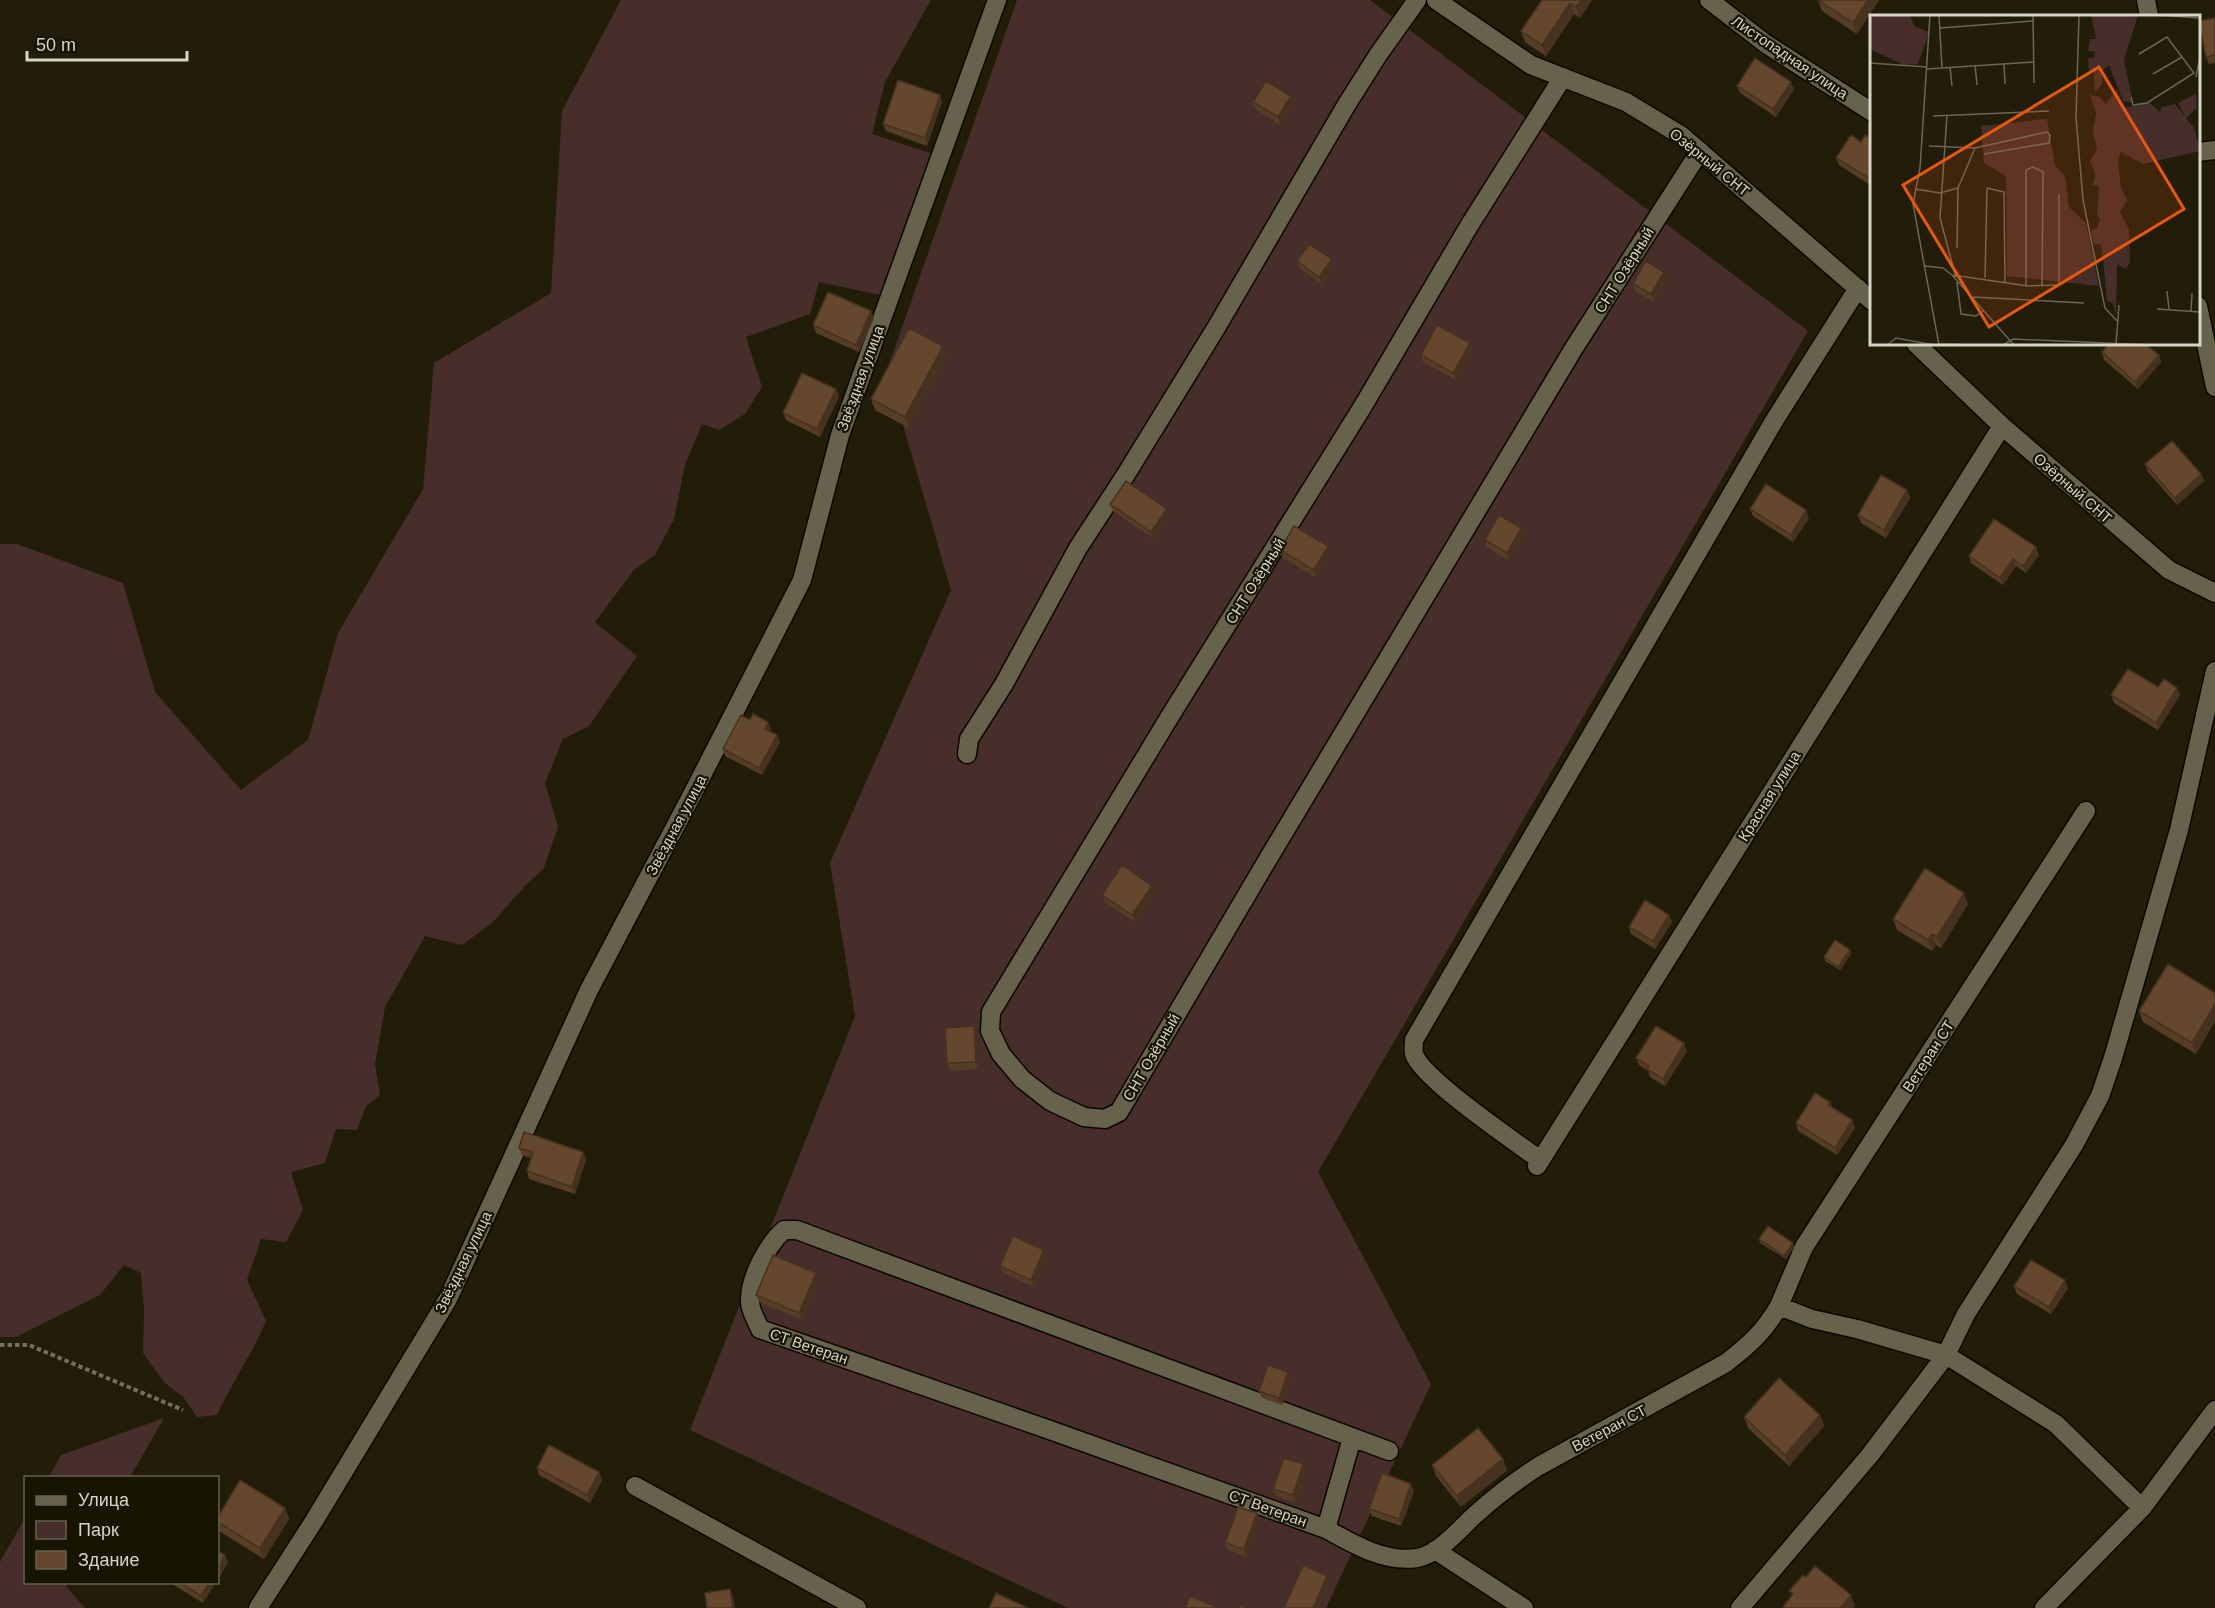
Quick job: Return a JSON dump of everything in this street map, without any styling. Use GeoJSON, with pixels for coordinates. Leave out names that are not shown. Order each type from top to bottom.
{"type":"FeatureCollection","features":[{"type":"Feature","properties":{"kind":"street","name":"Звёздная улица"},"geometry":{"type":"LineString","coordinates":[[258,1608],[314,1521],[448,1299],[589,990],[802,580],[840,435],[997,0]]}},
{"type":"Feature","properties":{"kind":"street"},"geometry":{"type":"LineString","coordinates":[[967,754],[969,739],[1004,684],[1078,548],[1216,328],[1347,104],[1417,0]]}},
{"type":"Feature","properties":{"kind":"street","name":"Озёрный СНТ"},"geometry":{"type":"LineString","coordinates":[[1436,0],[1531,65],[1626,102],[1682,136],[1870,299]]}},
{"type":"Feature","properties":{"kind":"street","name":"Листопадная улица"},"geometry":{"type":"LineString","coordinates":[[1709,0],[1766,44],[1870,111]]}},
{"type":"Feature","properties":{"kind":"street"},"geometry":{"type":"LineString","coordinates":[[2146,0],[2149,15]]}},
{"type":"Feature","properties":{"kind":"street","name":"СНТ Озёрный"},"geometry":{"type":"LineString","coordinates":[[1563,77],[1469,226],[1363,406],[1172,713],[991,1012],[990,1031],[1001,1054],[1022,1080],[1050,1101],[1084,1117],[1105,1119],[1119,1112],[1574,348],[1700,151]]}},
{"type":"Feature","properties":{"kind":"street"},"geometry":{"type":"LineString","coordinates":[[2200,152],[2215,150]]}},
{"type":"Feature","properties":{"kind":"street","name":"Красная улица"},"geometry":{"type":"LineString","coordinates":[[1858,288],[1774,421],[1414,1040],[1414,1054],[1424,1069],[1445,1089],[1538,1163],[2002,426]]}},
{"type":"Feature","properties":{"kind":"street"},"geometry":{"type":"LineString","coordinates":[[2200,321],[2215,387]]}},
{"type":"Feature","properties":{"kind":"street","name":"Озёрный СНТ"},"geometry":{"type":"LineString","coordinates":[[1917,345],[2002,426],[2169,570],[2215,593]]}},
{"type":"Feature","properties":{"kind":"street"},"geometry":{"type":"LineString","coordinates":[[1740,1608],[1870,1455],[1946,1354],[1966,1314],[2074,1145],[2100,1096],[2179,830],[2215,671]]}},
{"type":"Feature","properties":{"kind":"street","name":"Ветеран СТ"},"geometry":{"type":"LineString","coordinates":[[1435,1550],[1515,1481],[1726,1363],[1767,1327],[1779,1306],[1804,1247],[2086,811]]}},
{"type":"Feature","properties":{"kind":"street","name":"СТ Ветеран"},"geometry":{"type":"LineString","coordinates":[[1389,1451],[797,1230],[784,1230],[772,1240],[751,1288],[750,1305],[760,1329],[1326,1529],[1362,1549],[1398,1558],[1419,1558],[1435,1550]]}},
{"type":"Feature","properties":{"kind":"street"},"geometry":{"type":"LineString","coordinates":[[1779,1306],[1812,1320],[1857,1329],[1946,1354],[2056,1424],[2142,1508]]}},
{"type":"Feature","properties":{"kind":"street"},"geometry":{"type":"LineString","coordinates":[[2044,1608],[2142,1508],[2215,1410]]}},
{"type":"Feature","properties":{"kind":"street"},"geometry":{"type":"LineString","coordinates":[[1326,1529],[1352,1438]]}},
{"type":"Feature","properties":{"kind":"street"},"geometry":{"type":"LineString","coordinates":[[635,1486],[857,1608]]}},
{"type":"Feature","properties":{"kind":"street"},"geometry":{"type":"LineString","coordinates":[[1435,1550],[1524,1608]]}},
{"type":"Feature","properties":{"kind":"path"},"geometry":{"type":"LineString","coordinates":[[0,1345],[29,1345],[183,1410]]}},
{"type":"Feature","properties":{"kind":"green space"},"geometry":{"type":"Polygon","coordinates":[[[621,0],[931,0],[885,82],[872,134],[933,154],[880,295],[819,282],[810,314],[746,337],[762,387],[745,414],[719,430],[702,424],[685,465],[674,519],[655,555],[634,570],[595,622],[637,656],[589,726],[563,739],[545,783],[558,827],[544,868],[492,923],[462,945],[425,936],[385,1007],[375,1064],[380,1095],[366,1106],[357,1130],[336,1129],[325,1163],[291,1172],[303,1210],[286,1242],[261,1239],[247,1280],[266,1321],[217,1415],[197,1417],[184,1398],[164,1382],[143,1353],[144,1310],[141,1273],[124,1265],[100,1295],[16,1337],[0,1337],[0,544],[17,544],[123,583],[155,692],[241,790],[308,740],[338,633],[423,489],[434,363],[551,293],[562,111],[621,0]]]}},
{"type":"Feature","properties":{"kind":"green space"},"geometry":{"type":"Polygon","coordinates":[[[1017,0],[1370,0],[1808,331],[1318,1172],[1431,1384],[1326,1608],[1068,1608],[690,1430],[855,1016],[830,863],[951,590],[887,370],[1017,0]]]}},
{"type":"Feature","properties":{"kind":"green space"},"geometry":{"type":"Polygon","coordinates":[[[164,1418],[131,1476],[50,1476],[61,1455],[164,1418]]]}},
{"type":"Feature","properties":{"kind":"green space"},"geometry":{"type":"Polygon","coordinates":[[[24,1520],[24,1584],[67,1584],[66,1586],[85,1608],[0,1608],[0,1562],[24,1520]]]}},
{"type":"Feature","properties":{"kind":"building"},"geometry":{"type":"Polygon","coordinates":[[[1542,0],[1581,0],[1576,7],[1570,3],[1542,45],[1521,31],[1542,0]]]}},
{"type":"Feature","properties":{"kind":"building"},"geometry":{"type":"Polygon","coordinates":[[[1818,0],[1868,0],[1853,23],[1818,0]]]}},
{"type":"Feature","properties":{"kind":"building"},"geometry":{"type":"Polygon","coordinates":[[[2215,18],[2215,55],[2206,57],[2200,21],[2215,18]]]}},
{"type":"Feature","properties":{"kind":"building"},"geometry":{"type":"Polygon","coordinates":[[[1755,58],[1791,82],[1773,109],[1737,86],[1755,58]]]}},
{"type":"Feature","properties":{"kind":"building"},"geometry":{"type":"Polygon","coordinates":[[[898,80],[940,95],[925,138],[883,124],[898,80]]]}},
{"type":"Feature","properties":{"kind":"building"},"geometry":{"type":"Polygon","coordinates":[[[1266,81],[1291,96],[1278,117],[1253,102],[1266,81]]]}},
{"type":"Feature","properties":{"kind":"building"},"geometry":{"type":"Polygon","coordinates":[[[1851,135],[1861,142],[1865,135],[1870,138],[1870,179],[1836,158],[1851,135]]]}},
{"type":"Feature","properties":{"kind":"building"},"geometry":{"type":"Polygon","coordinates":[[[1309,244],[1332,259],[1319,277],[1297,261],[1309,244]]]}},
{"type":"Feature","properties":{"kind":"building"},"geometry":{"type":"Polygon","coordinates":[[[1646,261],[1664,272],[1651,294],[1633,284],[1646,261]]]}},
{"type":"Feature","properties":{"kind":"building"},"geometry":{"type":"Polygon","coordinates":[[[828,292],[871,311],[856,345],[813,325],[828,292]]]}},
{"type":"Feature","properties":{"kind":"building"},"geometry":{"type":"Polygon","coordinates":[[[1437,325],[1470,343],[1453,373],[1421,355],[1437,325]]]}},
{"type":"Feature","properties":{"kind":"building"},"geometry":{"type":"Polygon","coordinates":[[[909,328],[943,346],[905,417],[871,399],[909,328]]]}},
{"type":"Feature","properties":{"kind":"building"},"geometry":{"type":"Polygon","coordinates":[[[2108,345],[2146,345],[2159,355],[2135,382],[2102,352],[2108,345]]]}},
{"type":"Feature","properties":{"kind":"building"},"geometry":{"type":"Polygon","coordinates":[[[802,373],[836,389],[817,429],[783,413],[802,373]]]}},
{"type":"Feature","properties":{"kind":"building"},"geometry":{"type":"Polygon","coordinates":[[[2172,441],[2201,474],[2175,498],[2145,464],[2172,441]]]}},
{"type":"Feature","properties":{"kind":"building"},"geometry":{"type":"Polygon","coordinates":[[[1881,475],[1907,490],[1884,530],[1858,515],[1881,475]]]}},
{"type":"Feature","properties":{"kind":"building"},"geometry":{"type":"Polygon","coordinates":[[[1126,481],[1167,509],[1151,532],[1110,504],[1126,481]]]}},
{"type":"Feature","properties":{"kind":"building"},"geometry":{"type":"Polygon","coordinates":[[[1766,484],[1806,510],[1791,535],[1750,509],[1766,484]]]}},
{"type":"Feature","properties":{"kind":"building"},"geometry":{"type":"Polygon","coordinates":[[[1499,515],[1521,528],[1507,553],[1485,540],[1499,515]]]}},
{"type":"Feature","properties":{"kind":"building"},"geometry":{"type":"Polygon","coordinates":[[[1994,519],[2036,547],[2023,566],[2013,559],[2000,578],[1969,556],[1994,519]]]}},
{"type":"Feature","properties":{"kind":"building"},"geometry":{"type":"Polygon","coordinates":[[[1294,526],[1328,546],[1314,570],[1280,550],[1294,526]]]}},
{"type":"Feature","properties":{"kind":"building"},"geometry":{"type":"Polygon","coordinates":[[[2128,669],[2158,687],[2164,679],[2177,688],[2156,723],[2111,695],[2128,669]]]}},
{"type":"Feature","properties":{"kind":"building"},"geometry":{"type":"Polygon","coordinates":[[[753,714],[768,722],[765,729],[777,735],[759,768],[723,749],[741,715],[750,720],[753,714]]]}},
{"type":"Feature","properties":{"kind":"building"},"geometry":{"type":"Polygon","coordinates":[[[1122,865],[1152,886],[1132,915],[1102,895],[1122,865]]]}},
{"type":"Feature","properties":{"kind":"building"},"geometry":{"type":"Polygon","coordinates":[[[1925,868],[1964,893],[1937,937],[1932,934],[1928,940],[1893,919],[1925,868]]]}},
{"type":"Feature","properties":{"kind":"building"},"geometry":{"type":"Polygon","coordinates":[[[1645,900],[1669,915],[1653,941],[1629,927],[1645,900]]]}},
{"type":"Feature","properties":{"kind":"building"},"geometry":{"type":"Polygon","coordinates":[[[1835,940],[1850,950],[1838,967],[1824,957],[1835,940]]]}},
{"type":"Feature","properties":{"kind":"building"},"geometry":{"type":"Polygon","coordinates":[[[2168,964],[2215,993],[2215,1004],[2192,1043],[2139,1011],[2168,964]]]}},
{"type":"Feature","properties":{"kind":"building"},"geometry":{"type":"Polygon","coordinates":[[[974,1026],[976,1062],[947,1063],[945,1028],[974,1026]]]}},
{"type":"Feature","properties":{"kind":"building"},"geometry":{"type":"Polygon","coordinates":[[[1656,1026],[1684,1043],[1663,1079],[1647,1069],[1649,1066],[1636,1058],[1656,1026]]]}},
{"type":"Feature","properties":{"kind":"building"},"geometry":{"type":"Polygon","coordinates":[[[1815,1093],[1830,1102],[1828,1105],[1852,1120],[1835,1148],[1796,1123],[1815,1093]]]}},
{"type":"Feature","properties":{"kind":"building"},"geometry":{"type":"Polygon","coordinates":[[[524,1132],[583,1152],[572,1187],[527,1171],[533,1152],[519,1148],[524,1132]]]}},
{"type":"Feature","properties":{"kind":"building"},"geometry":{"type":"Polygon","coordinates":[[[1768,1226],[1793,1243],[1784,1256],[1759,1239],[1768,1226]]]}},
{"type":"Feature","properties":{"kind":"building"},"geometry":{"type":"Polygon","coordinates":[[[1013,1236],[1044,1250],[1031,1280],[1000,1266],[1013,1236]]]}},
{"type":"Feature","properties":{"kind":"building"},"geometry":{"type":"Polygon","coordinates":[[[773,1255],[816,1273],[799,1313],[756,1295],[773,1255]]]}},
{"type":"Feature","properties":{"kind":"building"},"geometry":{"type":"Polygon","coordinates":[[[2031,1260],[2065,1280],[2049,1307],[2014,1286],[2031,1260]]]}},
{"type":"Feature","properties":{"kind":"building"},"geometry":{"type":"Polygon","coordinates":[[[1268,1365],[1288,1372],[1279,1398],[1259,1391],[1268,1365]]]}},
{"type":"Feature","properties":{"kind":"building"},"geometry":{"type":"Polygon","coordinates":[[[1779,1378],[1820,1415],[1785,1455],[1744,1417],[1779,1378]]]}},
{"type":"Feature","properties":{"kind":"building"},"geometry":{"type":"Polygon","coordinates":[[[1478,1428],[1503,1459],[1457,1496],[1432,1465],[1478,1428]]]}},
{"type":"Feature","properties":{"kind":"building"},"geometry":{"type":"Polygon","coordinates":[[[549,1445],[599,1472],[587,1495],[537,1468],[549,1445]]]}},
{"type":"Feature","properties":{"kind":"building"},"geometry":{"type":"Polygon","coordinates":[[[1284,1458],[1303,1464],[1293,1495],[1273,1489],[1284,1458]]]}},
{"type":"Feature","properties":{"kind":"building"},"geometry":{"type":"Polygon","coordinates":[[[1382,1473],[1411,1484],[1399,1519],[1369,1509],[1382,1473]]]}},
{"type":"Feature","properties":{"kind":"building"},"geometry":{"type":"Polygon","coordinates":[[[240,1480],[285,1508],[260,1548],[219,1523],[219,1515],[240,1480]]]}},
{"type":"Feature","properties":{"kind":"building"},"geometry":{"type":"Polygon","coordinates":[[[1238,1507],[1257,1513],[1244,1549],[1225,1543],[1238,1507]]]}},
{"type":"Feature","properties":{"kind":"building"},"geometry":{"type":"Polygon","coordinates":[[[219,1552],[225,1555],[219,1566],[219,1552]]]}},
{"type":"Feature","properties":{"kind":"building"},"geometry":{"type":"Polygon","coordinates":[[[1303,1565],[1327,1576],[1313,1608],[1284,1608],[1303,1565]]]}},
{"type":"Feature","properties":{"kind":"building"},"geometry":{"type":"Polygon","coordinates":[[[1815,1566],[1851,1595],[1840,1608],[1784,1608],[1793,1594],[1789,1591],[1803,1575],[1806,1577],[1815,1566]]]}},
{"type":"Feature","properties":{"kind":"building"},"geometry":{"type":"Polygon","coordinates":[[[182,1584],[208,1584],[201,1596],[182,1584]]]}},
{"type":"Feature","properties":{"kind":"building"},"geometry":{"type":"Polygon","coordinates":[[[730,1589],[733,1608],[707,1608],[705,1593],[730,1589]]]}},
{"type":"Feature","properties":{"kind":"building"},"geometry":{"type":"Polygon","coordinates":[[[996,1593],[1028,1608],[989,1608],[996,1593]]]}},
{"type":"Feature","properties":{"kind":"building"},"geometry":{"type":"Polygon","coordinates":[[[1190,1596],[1216,1607],[1216,1608],[1185,1608],[1190,1596]]]}}]}
